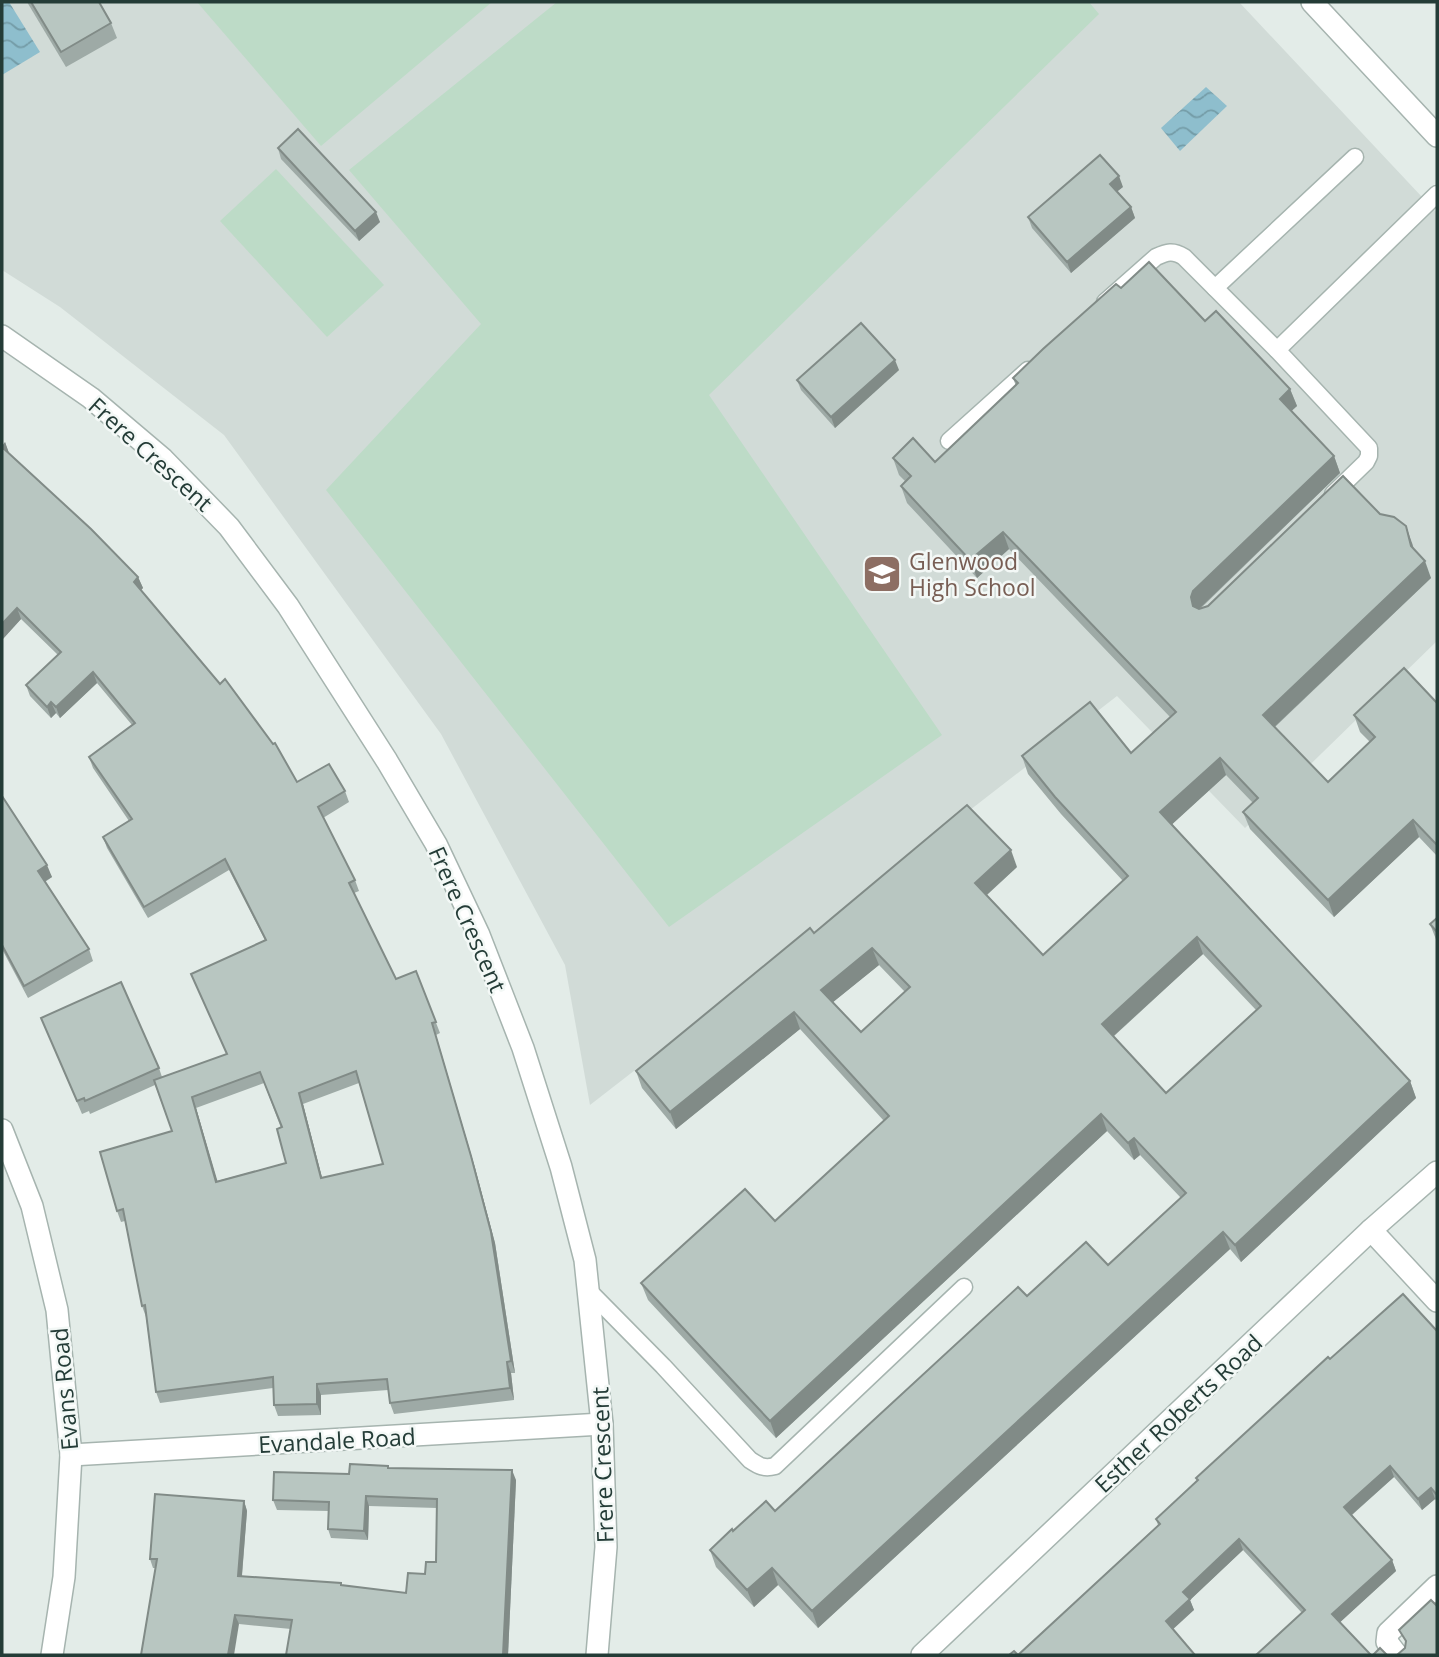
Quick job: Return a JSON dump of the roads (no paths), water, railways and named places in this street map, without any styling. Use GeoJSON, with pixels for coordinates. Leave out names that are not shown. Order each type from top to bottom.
{"type":"FeatureCollection","features":[{"type":"Feature","properties":{"kind":"street"},"geometry":{"type":"LineString","coordinates":[[1312,2],[1437,136]]}},
{"type":"Feature","properties":{"kind":"street","name":"Frere Crescent"},"geometry":{"type":"LineString","coordinates":[[2,336],[91,398],[163,459],[229,527],[288,606],[387,761],[436,844],[479,935],[523,1048],[561,1167],[585,1260],[602,1424],[606,1547],[597,1655]]}},
{"type":"Feature","properties":{"kind":"street","name":"Evans Road"},"geometry":{"type":"LineString","coordinates":[[2,1130],[32,1206],[57,1310],[71,1455],[64,1577],[52,1655]]}},
{"type":"Feature","properties":{"kind":"street","name":"Esther Roberts Road"},"geometry":{"type":"LineString","coordinates":[[922,1655],[1371,1230],[1437,1172]]}},
{"type":"Feature","properties":{"kind":"street"},"geometry":{"type":"LineString","coordinates":[[1371,1230],[1437,1301]]}},
{"type":"Feature","properties":{"kind":"street","name":"Evandale Road"},"geometry":{"type":"LineString","coordinates":[[71,1455],[602,1424]]}},
{"type":"Feature","properties":{"kind":"street"},"geometry":{"type":"LineString","coordinates":[[1397,1655],[1387,1642],[1388,1633],[1437,1586]]}},
{"type":"Feature","properties":{"kind":"lane"},"geometry":{"type":"LineString","coordinates":[[1215,288],[1355,157]]}},
{"type":"Feature","properties":{"kind":"lane"},"geometry":{"type":"LineString","coordinates":[[1277,350],[1437,194]]}},
{"type":"Feature","properties":{"kind":"lane"},"geometry":{"type":"LineString","coordinates":[[1094,312],[1156,257],[1165,252],[1175,252],[1184,257],[1369,448],[1370,456],[1366,462],[1326,501]]}},
{"type":"Feature","properties":{"kind":"lane"},"geometry":{"type":"LineString","coordinates":[[949,441],[1042,358]]}},
{"type":"Feature","properties":{"kind":"lane"},"geometry":{"type":"LineString","coordinates":[[588,1290],[750,1460],[768,1468],[775,1466],[964,1287]]}},
{"type":"Feature","properties":{"kind":"water"},"geometry":{"type":"Polygon","coordinates":[[[2,2],[9,2],[40,52],[2,75],[2,2]]]}},
{"type":"Feature","properties":{"kind":"water"},"geometry":{"type":"Polygon","coordinates":[[[1206,87],[1227,106],[1180,151],[1161,128],[1206,87]]]}},
{"type":"Feature","properties":{"kind":"place","name":"Glenwood High School"},"geometry":{"type":"Point","coordinates":[882,574]}}]}
